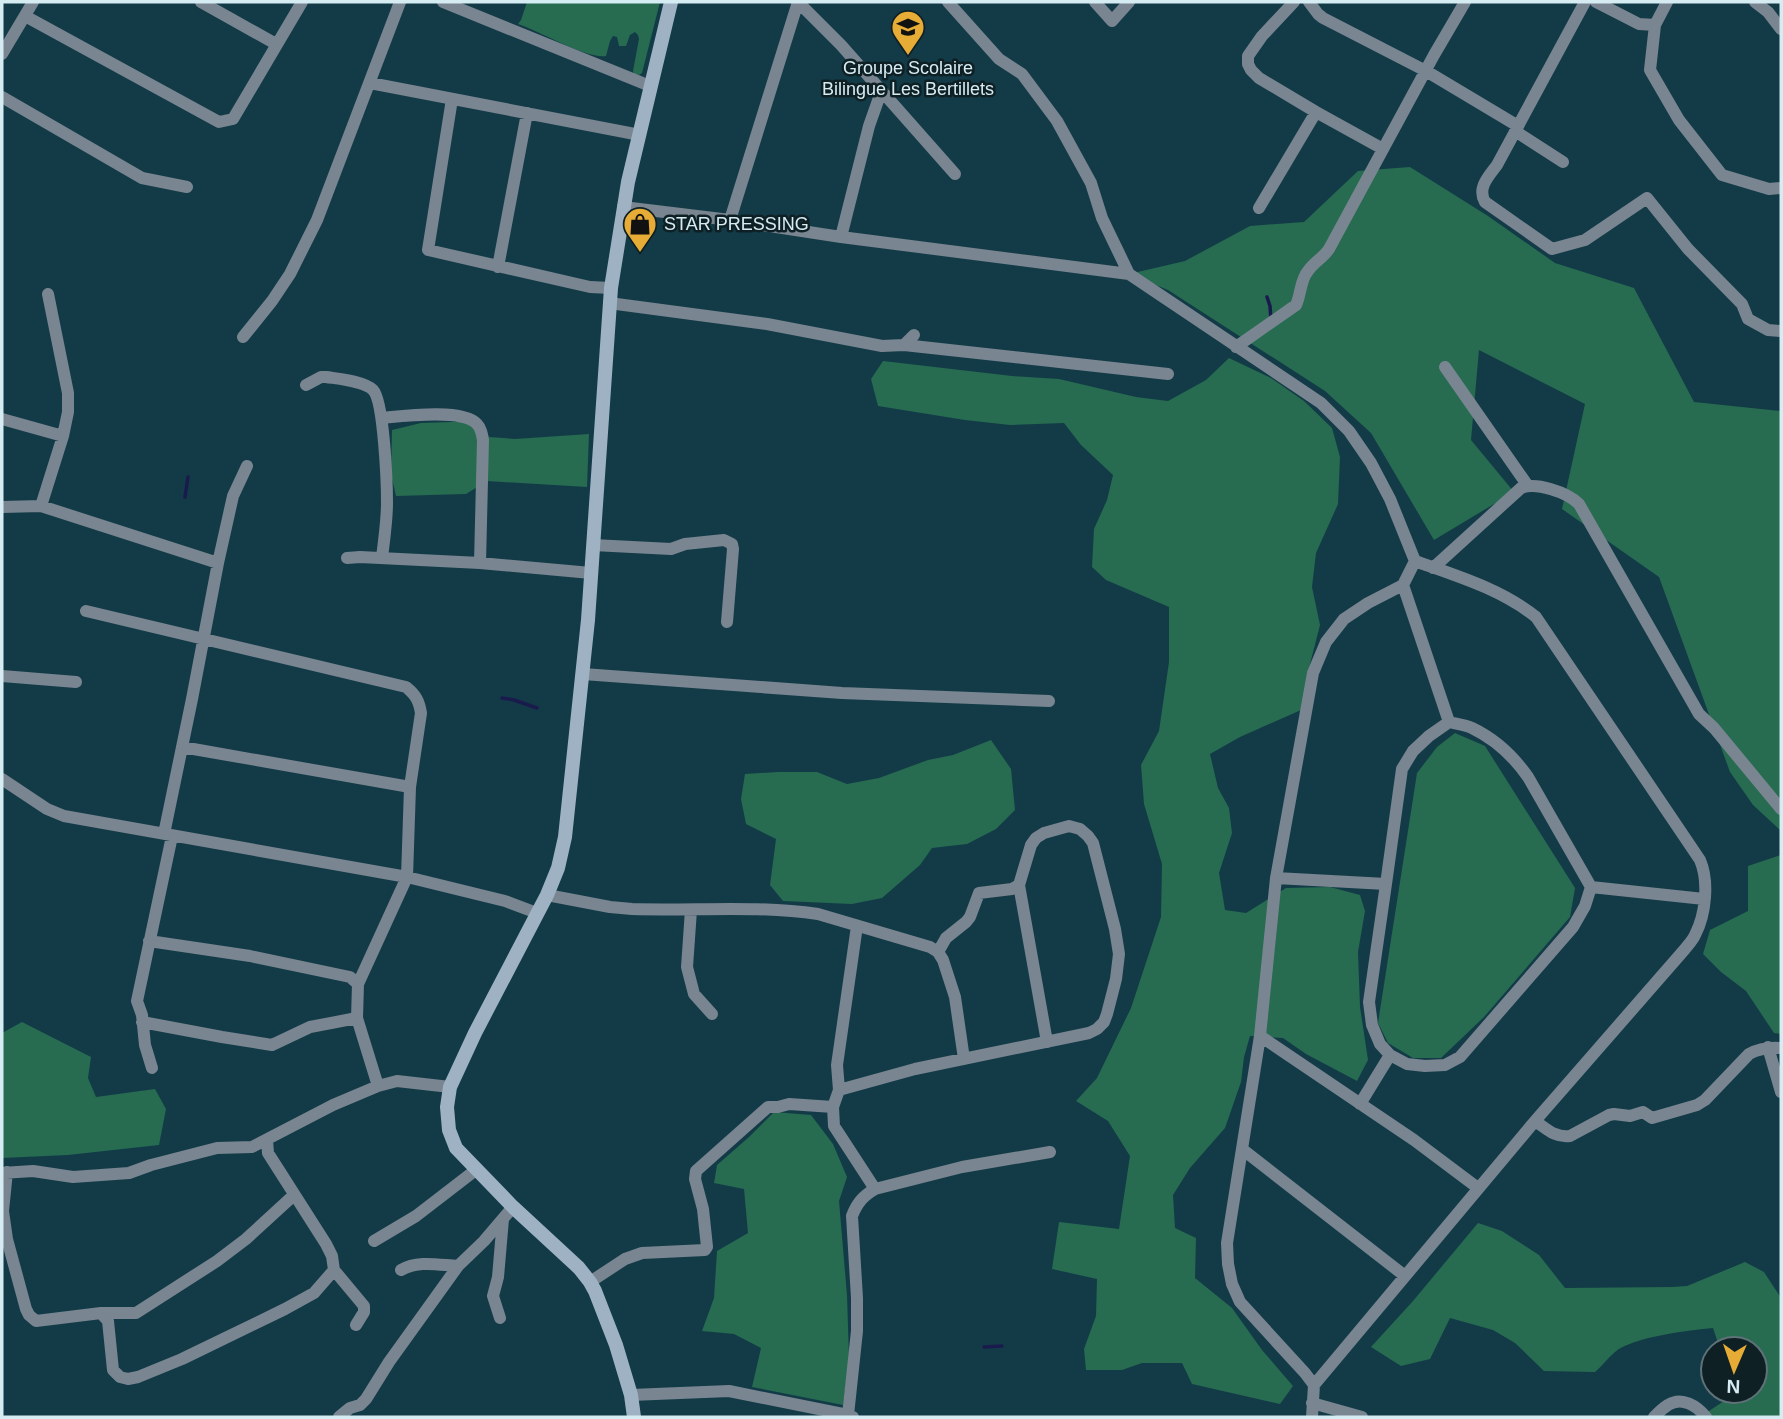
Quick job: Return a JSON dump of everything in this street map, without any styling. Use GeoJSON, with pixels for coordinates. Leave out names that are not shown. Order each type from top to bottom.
{"type":"FeatureCollection","features":[{"type":"Feature","properties":{"kind":"main road"},"geometry":{"type":"LineString","coordinates":[[634,1417],[631,1395],[616,1345],[590,1282],[579,1268],[513,1207],[456,1148],[449,1130],[447,1107],[450,1087],[475,1033],[547,895],[558,868],[565,837],[583,674],[610,295],[623,207],[671,2]]}},
{"type":"Feature","properties":{"kind":"street"},"geometry":{"type":"LineString","coordinates":[[201,2],[276,44]]}},
{"type":"Feature","properties":{"kind":"street"},"geometry":{"type":"LineString","coordinates":[[2,54],[28,6],[219,121],[226,122],[233,119],[302,2]]}},
{"type":"Feature","properties":{"kind":"street"},"geometry":{"type":"LineString","coordinates":[[243,337],[272,302],[290,274],[317,220],[400,2]]}},
{"type":"Feature","properties":{"kind":"street"},"geometry":{"type":"LineString","coordinates":[[443,2],[650,86]]}},
{"type":"Feature","properties":{"kind":"street"},"geometry":{"type":"LineString","coordinates":[[730,220],[798,2],[841,45],[955,174]]}},
{"type":"Feature","properties":{"kind":"street"},"geometry":{"type":"LineString","coordinates":[[948,2],[999,59],[1022,74],[1057,121],[1091,183],[1101,218],[1129,274]]}},
{"type":"Feature","properties":{"kind":"street"},"geometry":{"type":"LineString","coordinates":[[1095,2],[1112,21],[1129,2]]}},
{"type":"Feature","properties":{"kind":"street"},"geometry":{"type":"LineString","coordinates":[[1294,2],[1262,36],[1248,56],[1251,71],[1316,112],[1384,149]]}},
{"type":"Feature","properties":{"kind":"street"},"geometry":{"type":"LineString","coordinates":[[1309,2],[1324,18],[1426,71],[1516,128],[1563,162]]}},
{"type":"Feature","properties":{"kind":"street"},"geometry":{"type":"LineString","coordinates":[[1236,347],[1296,306],[1308,270],[1329,249],[1465,2]]}},
{"type":"Feature","properties":{"kind":"street"},"geometry":{"type":"LineString","coordinates":[[1585,2],[1483,185],[1481,191],[1485,202],[1552,249],[1585,240],[1647,198],[1688,248],[1742,304],[1748,320],[1768,330],[1781,331]]}},
{"type":"Feature","properties":{"kind":"street"},"geometry":{"type":"LineString","coordinates":[[1596,2],[1639,24],[1655,24]]}},
{"type":"Feature","properties":{"kind":"street"},"geometry":{"type":"LineString","coordinates":[[1667,2],[1655,24],[1650,65],[1652,75],[1679,120],[1722,175],[1769,189],[1781,188]]}},
{"type":"Feature","properties":{"kind":"street"},"geometry":{"type":"LineString","coordinates":[[1755,2],[1768,12],[1781,29]]}},
{"type":"Feature","properties":{"kind":"street"},"geometry":{"type":"LineString","coordinates":[[370,83],[640,135]]}},
{"type":"Feature","properties":{"kind":"street"},"geometry":{"type":"LineString","coordinates":[[841,237],[869,126],[881,92]]}},
{"type":"Feature","properties":{"kind":"street"},"geometry":{"type":"LineString","coordinates":[[2,97],[142,178],[187,187]]}},
{"type":"Feature","properties":{"kind":"street"},"geometry":{"type":"LineString","coordinates":[[452,99],[428,250],[590,286],[610,295],[882,346],[904,345],[1168,374]]}},
{"type":"Feature","properties":{"kind":"street"},"geometry":{"type":"LineString","coordinates":[[1259,208],[1316,112]]}},
{"type":"Feature","properties":{"kind":"street"},"geometry":{"type":"LineString","coordinates":[[498,267],[527,113]]}},
{"type":"Feature","properties":{"kind":"street"},"geometry":{"type":"LineString","coordinates":[[623,207],[1129,274],[1321,403],[1349,431],[1371,463],[1390,499],[1415,561],[1458,576],[1520,604],[1536,617],[1700,860],[1704,870],[1704,899],[1695,935],[1478,1188],[1314,1385],[1312,1417]]}},
{"type":"Feature","properties":{"kind":"street"},"geometry":{"type":"LineString","coordinates":[[41,506],[68,412],[68,393],[48,295]]}},
{"type":"Feature","properties":{"kind":"street"},"geometry":{"type":"LineString","coordinates":[[904,345],[914,335]]}},
{"type":"Feature","properties":{"kind":"street"},"geometry":{"type":"LineString","coordinates":[[1445,367],[1528,486]]}},
{"type":"Feature","properties":{"kind":"street"},"geometry":{"type":"LineString","coordinates":[[306,386],[326,377],[365,385],[377,395],[382,418],[387,504],[382,558]]}},
{"type":"Feature","properties":{"kind":"street"},"geometry":{"type":"LineString","coordinates":[[382,418],[443,414],[470,419],[478,424],[483,440],[480,563]]}},
{"type":"Feature","properties":{"kind":"street"},"geometry":{"type":"LineString","coordinates":[[2,419],[63,436]]}},
{"type":"Feature","properties":{"kind":"street"},"geometry":{"type":"LineString","coordinates":[[152,1068],[137,1001],[218,563],[233,496],[247,466]]}},
{"type":"Feature","properties":{"kind":"street"},"geometry":{"type":"LineString","coordinates":[[1433,568],[1521,488],[1536,486],[1573,499],[1699,714],[1714,728],[1781,809]]}},
{"type":"Feature","properties":{"kind":"street"},"geometry":{"type":"LineString","coordinates":[[2,507],[41,506],[218,563]]}},
{"type":"Feature","properties":{"kind":"street"},"geometry":{"type":"LineString","coordinates":[[593,545],[671,550],[691,543],[729,541],[733,549],[727,622]]}},
{"type":"Feature","properties":{"kind":"street"},"geometry":{"type":"LineString","coordinates":[[347,558],[480,563],[591,573]]}},
{"type":"Feature","properties":{"kind":"street"},"geometry":{"type":"LineString","coordinates":[[1314,1385],[1240,1302],[1232,1284],[1227,1243],[1260,1036],[1276,878],[1313,673],[1326,642],[1344,619],[1402,585],[1415,561]]}},
{"type":"Feature","properties":{"kind":"street"},"geometry":{"type":"LineString","coordinates":[[1402,585],[1449,722]]}},
{"type":"Feature","properties":{"kind":"street"},"geometry":{"type":"LineString","coordinates":[[86,611],[406,687],[415,694],[421,713],[411,787],[407,877],[358,984],[356,1018],[378,1086]]}},
{"type":"Feature","properties":{"kind":"street"},"geometry":{"type":"LineString","coordinates":[[583,674],[842,693],[1049,701]]}},
{"type":"Feature","properties":{"kind":"street"},"geometry":{"type":"LineString","coordinates":[[2,676],[76,682]]}},
{"type":"Feature","properties":{"kind":"street"},"geometry":{"type":"LineString","coordinates":[[1449,722],[1471,728],[1498,744],[1516,760],[1528,776],[1591,887],[1585,906],[1573,927],[1460,1057],[1445,1065],[1425,1066],[1407,1064],[1390,1055],[1380,1044],[1372,1025],[1369,1002],[1402,769],[1413,751],[1449,722]]}},
{"type":"Feature","properties":{"kind":"street"},"geometry":{"type":"LineString","coordinates":[[182,747],[411,787]]}},
{"type":"Feature","properties":{"kind":"street"},"geometry":{"type":"LineString","coordinates":[[2,779],[47,809],[64,816],[407,877],[505,901],[537,913]]}},
{"type":"Feature","properties":{"kind":"street"},"geometry":{"type":"LineString","coordinates":[[839,1090],[915,1069],[1047,1042],[1089,1033],[1104,1022],[1116,979],[1119,954],[1115,929],[1093,844],[1080,829],[1069,826],[1036,838],[1031,845],[1019,885],[1047,1042]]}},
{"type":"Feature","properties":{"kind":"street"},"geometry":{"type":"LineString","coordinates":[[1276,878],[1386,884]]}},
{"type":"Feature","properties":{"kind":"street"},"geometry":{"type":"LineString","coordinates":[[938,952],[946,938],[967,922],[979,893],[1012,889],[1019,885]]}},
{"type":"Feature","properties":{"kind":"street"},"geometry":{"type":"LineString","coordinates":[[1591,887],[1704,899]]}},
{"type":"Feature","properties":{"kind":"street"},"geometry":{"type":"LineString","coordinates":[[547,895],[621,908],[772,909],[818,914],[930,947],[938,952],[943,960],[955,997],[964,1059]]}},
{"type":"Feature","properties":{"kind":"street"},"geometry":{"type":"LineString","coordinates":[[691,910],[687,967],[694,993],[712,1014]]}},
{"type":"Feature","properties":{"kind":"street"},"geometry":{"type":"LineString","coordinates":[[857,926],[837,1065],[839,1090],[833,1107],[834,1126],[875,1189]]}},
{"type":"Feature","properties":{"kind":"street"},"geometry":{"type":"LineString","coordinates":[[149,941],[250,956],[351,977],[358,984]]}},
{"type":"Feature","properties":{"kind":"street"},"geometry":{"type":"LineString","coordinates":[[142,1022],[272,1045],[310,1027],[356,1018]]}},
{"type":"Feature","properties":{"kind":"street"},"geometry":{"type":"LineString","coordinates":[[1260,1036],[1413,1140],[1478,1188]]}},
{"type":"Feature","properties":{"kind":"street"},"geometry":{"type":"LineString","coordinates":[[1535,1121],[1555,1136],[1563,1137],[1614,1114],[1630,1116],[1643,1112],[1652,1118],[1697,1105],[1749,1054],[1768,1047],[1781,1048]]}},
{"type":"Feature","properties":{"kind":"street"},"geometry":{"type":"LineString","coordinates":[[1768,1047],[1781,1092]]}},
{"type":"Feature","properties":{"kind":"street"},"geometry":{"type":"LineString","coordinates":[[1360,1104],[1390,1055]]}},
{"type":"Feature","properties":{"kind":"street"},"geometry":{"type":"LineString","coordinates":[[294,1195],[227,1254],[136,1313],[101,1312],[36,1321],[26,1309],[4,1240],[4,1172],[33,1171],[73,1177],[129,1173],[217,1148],[252,1147],[333,1105],[378,1086],[397,1081],[450,1087]]}},
{"type":"Feature","properties":{"kind":"street"},"geometry":{"type":"LineString","coordinates":[[590,1282],[633,1255],[705,1250],[707,1247],[703,1209],[695,1179],[696,1171],[701,1165],[768,1107],[789,1104],[833,1107]]}},
{"type":"Feature","properties":{"kind":"street"},"geometry":{"type":"LineString","coordinates":[[267,1140],[268,1153],[326,1244],[332,1256],[334,1270],[364,1306],[364,1312],[356,1325]]}},
{"type":"Feature","properties":{"kind":"street"},"geometry":{"type":"LineString","coordinates":[[1242,1149],[1405,1276]]}},
{"type":"Feature","properties":{"kind":"street"},"geometry":{"type":"LineString","coordinates":[[631,1395],[729,1391],[850,1416],[857,1331],[852,1216],[856,1204],[875,1189],[962,1167],[1050,1153]]}},
{"type":"Feature","properties":{"kind":"street"},"geometry":{"type":"LineString","coordinates":[[374,1241],[416,1216],[477,1169]]}},
{"type":"Feature","properties":{"kind":"street"},"geometry":{"type":"LineString","coordinates":[[339,1417],[366,1399],[389,1362],[458,1266],[513,1207]]}},
{"type":"Feature","properties":{"kind":"street"},"geometry":{"type":"LineString","coordinates":[[500,1318],[493,1296],[498,1277],[503,1219]]}},
{"type":"Feature","properties":{"kind":"street"},"geometry":{"type":"LineString","coordinates":[[401,1270],[410,1265],[421,1264],[458,1266]]}},
{"type":"Feature","properties":{"kind":"street"},"geometry":{"type":"LineString","coordinates":[[101,1312],[108,1321],[113,1370],[120,1377],[128,1379],[181,1359],[285,1309],[314,1293],[334,1270]]}},
{"type":"Feature","properties":{"kind":"street"},"geometry":{"type":"LineString","coordinates":[[1654,1417],[1670,1403],[1681,1402],[1691,1404],[1706,1417]]}},
{"type":"Feature","properties":{"kind":"street"},"geometry":{"type":"LineString","coordinates":[[1312,1403],[1362,1417]]}},
{"type":"Feature","properties":{"kind":"green space"},"geometry":{"type":"Polygon","coordinates":[[[527,2],[660,2],[642,73],[634,74],[633,71],[639,39],[635,32],[630,35],[626,46],[619,46],[617,37],[613,36],[606,56],[586,53],[518,24],[527,2]]]}},
{"type":"Feature","properties":{"kind":"green space"},"geometry":{"type":"Polygon","coordinates":[[[1410,167],[1488,216],[1555,263],[1634,288],[1694,402],[1781,411],[1781,831],[1753,805],[1730,772],[1659,577],[1562,509],[1585,404],[1479,350],[1471,440],[1514,492],[1434,540],[1371,433],[1325,391],[1168,290],[1129,274],[1185,261],[1250,226],[1304,222],[1358,171],[1410,167]]]}},
{"type":"Feature","properties":{"kind":"green space"},"geometry":{"type":"Polygon","coordinates":[[[1229,358],[1271,378],[1304,401],[1332,428],[1340,457],[1338,504],[1316,553],[1312,587],[1320,625],[1301,710],[1240,737],[1210,754],[1218,788],[1229,808],[1232,833],[1219,873],[1225,910],[1246,913],[1286,888],[1330,887],[1360,895],[1365,911],[1358,952],[1360,1007],[1368,1060],[1357,1081],[1306,1054],[1283,1038],[1250,1036],[1241,1082],[1225,1128],[1190,1168],[1173,1195],[1175,1228],[1196,1238],[1195,1278],[1232,1308],[1262,1350],[1293,1386],[1280,1404],[1192,1384],[1182,1363],[1142,1363],[1122,1370],[1086,1370],[1084,1349],[1096,1316],[1097,1279],[1052,1269],[1059,1222],[1119,1229],[1130,1156],[1108,1121],[1076,1101],[1097,1078],[1131,1008],[1161,917],[1162,864],[1144,804],[1141,765],[1159,731],[1169,662],[1169,607],[1106,580],[1092,567],[1094,529],[1107,500],[1113,475],[1081,445],[1064,423],[1010,425],[878,406],[871,379],[883,361],[1059,379],[1136,397],[1168,401],[1206,380],[1229,358]]]}},
{"type":"Feature","properties":{"kind":"green space"},"geometry":{"type":"Polygon","coordinates":[[[482,421],[489,437],[515,439],[589,434],[587,487],[487,481],[466,494],[396,496],[391,474],[392,430],[421,423],[482,421]]]}},
{"type":"Feature","properties":{"kind":"green space"},"geometry":{"type":"Polygon","coordinates":[[[1455,733],[1485,746],[1575,888],[1570,917],[1484,1017],[1441,1058],[1413,1058],[1388,1043],[1378,1023],[1417,773],[1437,747],[1455,733]]]}},
{"type":"Feature","properties":{"kind":"green space"},"geometry":{"type":"Polygon","coordinates":[[[991,740],[1011,769],[1015,810],[996,829],[967,844],[932,848],[920,865],[882,898],[852,904],[783,901],[770,885],[776,839],[746,824],[741,799],[745,774],[817,772],[847,784],[879,778],[991,740]]]}},
{"type":"Feature","properties":{"kind":"green space"},"geometry":{"type":"Polygon","coordinates":[[[1781,855],[1781,1034],[1774,1033],[1746,991],[1703,954],[1710,930],[1748,911],[1748,866],[1781,855]]]}},
{"type":"Feature","properties":{"kind":"green space"},"geometry":{"type":"Polygon","coordinates":[[[22,1022],[91,1057],[88,1078],[96,1097],[155,1089],[166,1109],[159,1145],[68,1155],[2,1158],[2,1033],[22,1022]]]}},
{"type":"Feature","properties":{"kind":"green space"},"geometry":{"type":"Polygon","coordinates":[[[774,1112],[811,1115],[833,1144],[847,1177],[839,1201],[849,1357],[843,1405],[752,1387],[761,1348],[734,1334],[702,1331],[714,1298],[717,1251],[748,1233],[744,1189],[714,1183],[717,1165],[774,1112]]]}},
{"type":"Feature","properties":{"kind":"green space"},"geometry":{"type":"Polygon","coordinates":[[[1478,1223],[1502,1231],[1539,1255],[1565,1288],[1687,1286],[1745,1262],[1764,1272],[1781,1298],[1781,1417],[1700,1417],[1718,1405],[1769,1405],[1769,1335],[1715,1335],[1713,1328],[1690,1330],[1634,1342],[1615,1352],[1595,1372],[1544,1371],[1515,1343],[1493,1330],[1450,1318],[1430,1359],[1401,1366],[1371,1347],[1478,1223]]]}},
{"type":"Feature","properties":{"kind":"waterway"},"geometry":{"type":"LineString","coordinates":[[1267,297],[1271,320]]}},
{"type":"Feature","properties":{"kind":"waterway"},"geometry":{"type":"LineString","coordinates":[[185,497],[188,477]]}},
{"type":"Feature","properties":{"kind":"waterway"},"geometry":{"type":"LineString","coordinates":[[502,698],[537,708]]}},
{"type":"Feature","properties":{"kind":"waterway"},"geometry":{"type":"LineString","coordinates":[[984,1347],[1002,1346]]}},
{"type":"Feature","properties":{"kind":"place","name":"Groupe Scolaire Bilingue Les Bertillets"},"geometry":{"type":"Point","coordinates":[908,57]}},
{"type":"Feature","properties":{"kind":"place","name":"STAR PRESSING"},"geometry":{"type":"Point","coordinates":[640,254]}}]}
